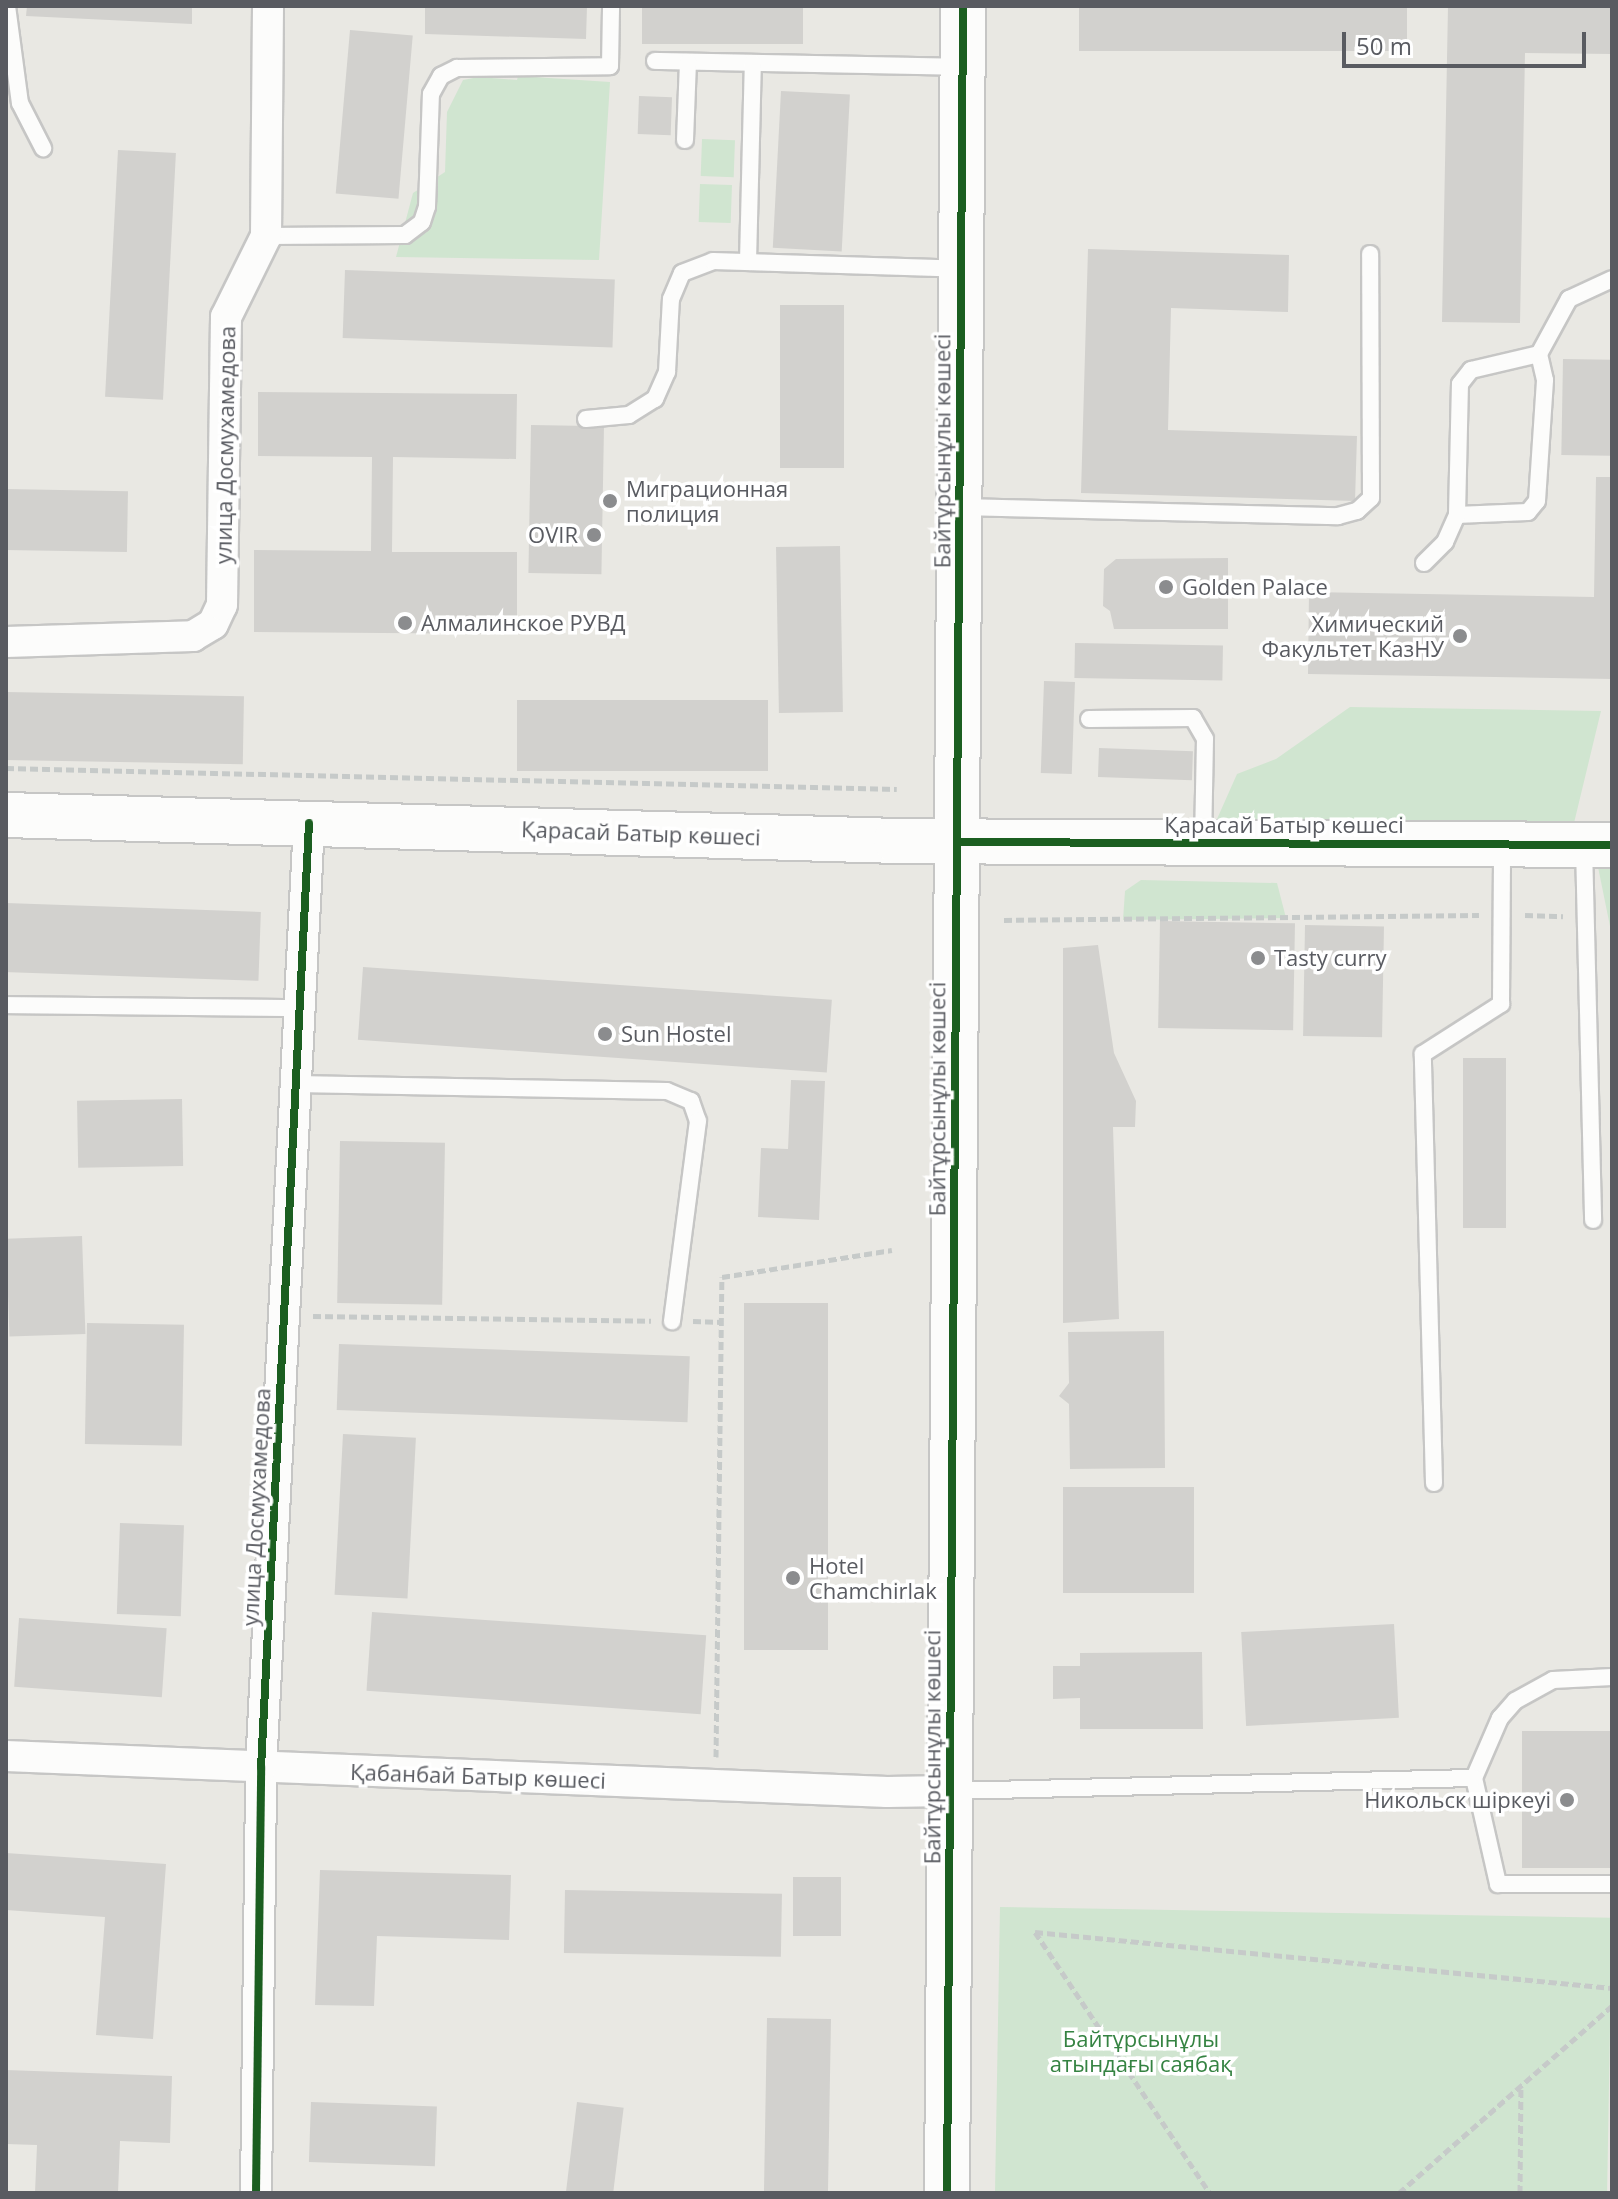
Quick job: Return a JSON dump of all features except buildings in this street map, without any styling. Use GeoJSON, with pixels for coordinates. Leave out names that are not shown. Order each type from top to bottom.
{"type":"FeatureCollection","features":[{"type":"Feature","properties":{"kind":"main road","name":"Байтұрсынұлы көшесі"},"geometry":{"type":"LineString","coordinates":[[947,2193],[963,6]]}},
{"type":"Feature","properties":{"kind":"main road","name":"Қарасай Батыр көшесі"},"geometry":{"type":"LineString","coordinates":[[6,815],[957,842],[1598,845]]}},
{"type":"Feature","properties":{"kind":"street","name":"улица Досмухамедова"},"geometry":{"type":"LineString","coordinates":[[6,642],[193,636],[213,624],[222,605],[226,317],[266,236],[268,6]]}},
{"type":"Feature","properties":{"kind":"street","name":"улица Досмухамедова"},"geometry":{"type":"LineString","coordinates":[[256,2193],[261,1768],[309,823]]}},
{"type":"Feature","properties":{"kind":"street","name":"Қабанбай Батыр көшесі"},"geometry":{"type":"LineString","coordinates":[[6,1756],[715,1785],[949,1791]]}},
{"type":"Feature","properties":{"kind":"lane"},"geometry":{"type":"LineString","coordinates":[[7,6],[20,103],[43,148]]}},
{"type":"Feature","properties":{"kind":"lane"},"geometry":{"type":"LineString","coordinates":[[266,236],[405,235],[422,222],[427,207],[431,94],[441,76],[457,68],[610,66],[611,6]]}},
{"type":"Feature","properties":{"kind":"lane"},"geometry":{"type":"LineString","coordinates":[[655,61],[963,67]]}},
{"type":"Feature","properties":{"kind":"lane"},"geometry":{"type":"LineString","coordinates":[[685,140],[688,62]]}},
{"type":"Feature","properties":{"kind":"lane"},"geometry":{"type":"LineString","coordinates":[[748,262],[753,63]]}},
{"type":"Feature","properties":{"kind":"lane"},"geometry":{"type":"LineString","coordinates":[[959,507],[1338,516],[1357,511],[1371,498],[1370,254]]}},
{"type":"Feature","properties":{"kind":"lane"},"geometry":{"type":"LineString","coordinates":[[586,419],[629,415],[655,399],[667,372],[671,299],[682,273],[713,261],[961,269]]}},
{"type":"Feature","properties":{"kind":"lane"},"geometry":{"type":"LineString","coordinates":[[1457,515],[1528,512],[1537,501],[1545,380],[1539,354],[1569,299],[1612,279]]}},
{"type":"Feature","properties":{"kind":"lane"},"geometry":{"type":"LineString","coordinates":[[1424,563],[1445,542],[1457,515],[1460,384],[1471,370],[1539,354]]}},
{"type":"Feature","properties":{"kind":"lane"},"geometry":{"type":"LineString","coordinates":[[1089,719],[1193,718],[1205,739],[1203,843]]}},
{"type":"Feature","properties":{"kind":"lane"},"geometry":{"type":"LineString","coordinates":[[1434,1483],[1423,1054],[1501,1004],[1502,844]]}},
{"type":"Feature","properties":{"kind":"lane"},"geometry":{"type":"LineString","coordinates":[[1593,1220],[1586,916],[1598,845]]}},
{"type":"Feature","properties":{"kind":"lane"},"geometry":{"type":"LineString","coordinates":[[6,1005],[300,1008]]}},
{"type":"Feature","properties":{"kind":"lane"},"geometry":{"type":"LineString","coordinates":[[296,1084],[667,1091],[691,1101],[698,1121],[672,1321]]}},
{"type":"Feature","properties":{"kind":"lane"},"geometry":{"type":"LineString","coordinates":[[1612,1677],[1553,1680],[1515,1701],[1500,1718],[1474,1778],[1498,1884],[1612,1884]]}},
{"type":"Feature","properties":{"kind":"lane"},"geometry":{"type":"LineString","coordinates":[[949,1791],[1474,1778]]}},
{"type":"Feature","properties":{"kind":"path"},"geometry":{"type":"LineString","coordinates":[[6,768],[897,789]]}},
{"type":"Feature","properties":{"kind":"path"},"geometry":{"type":"LineString","coordinates":[[1004,920],[1586,916]]}},
{"type":"Feature","properties":{"kind":"path"},"geometry":{"type":"LineString","coordinates":[[715,1785],[722,1277],[892,1250]]}},
{"type":"Feature","properties":{"kind":"path"},"geometry":{"type":"LineString","coordinates":[[284,1315],[722,1322]]}},
{"type":"Feature","properties":{"kind":"path"},"geometry":{"type":"LineString","coordinates":[[1210,2193],[1035,1932],[1612,1988]]}},
{"type":"Feature","properties":{"kind":"path"},"geometry":{"type":"LineString","coordinates":[[1399,2193],[1612,2006]]}},
{"type":"Feature","properties":{"kind":"path"},"geometry":{"type":"LineString","coordinates":[[1520,2193],[1521,2087]]}},
{"type":"Feature","properties":{"kind":"green space"},"geometry":{"type":"Polygon","coordinates":[[[518,76],[610,82],[599,260],[396,257],[413,193],[445,172],[447,112],[463,80],[479,77],[517,80],[518,76]]]}},
{"type":"Feature","properties":{"kind":"green space"},"geometry":{"type":"Polygon","coordinates":[[[702,139],[735,140],[734,177],[701,176],[702,139]]]}},
{"type":"Feature","properties":{"kind":"green space"},"geometry":{"type":"Polygon","coordinates":[[[700,184],[732,185],[731,223],[699,222],[700,184]]]}},
{"type":"Feature","properties":{"kind":"green space"},"geometry":{"type":"Polygon","coordinates":[[[1350,707],[1601,711],[1574,823],[1213,828],[1237,774],[1276,759],[1350,707]]]}},
{"type":"Feature","properties":{"kind":"green space"},"geometry":{"type":"Polygon","coordinates":[[[1598,867],[1612,867],[1612,936],[1598,867]]]}},
{"type":"Feature","properties":{"kind":"green space"},"geometry":{"type":"Polygon","coordinates":[[[1141,880],[1277,883],[1286,918],[1123,920],[1125,891],[1141,880]]]}},
{"type":"Feature","properties":{"kind":"green space","name":"Байтұрсынұлы атындағы саябақ"},"geometry":{"type":"Polygon","coordinates":[[[1000,1907],[1612,1918],[1607,2193],[995,2193],[1000,1907]]]}},
{"type":"Feature","properties":{"kind":"cycle path"},"geometry":{"type":"LineString","coordinates":[[947,2193],[963,6]]}},
{"type":"Feature","properties":{"kind":"cycle path"},"geometry":{"type":"LineString","coordinates":[[256,2193],[261,1768],[309,823]]}},
{"type":"Feature","properties":{"kind":"cycle path"},"geometry":{"type":"LineString","coordinates":[[957,842],[1612,845]]}},
{"type":"Feature","properties":{"kind":"place","name":"Миграционная полиция"},"geometry":{"type":"Point","coordinates":[610,501]}},
{"type":"Feature","properties":{"kind":"place","name":"OVIR"},"geometry":{"type":"Point","coordinates":[594,535]}},
{"type":"Feature","properties":{"kind":"place","name":"Golden Palace"},"geometry":{"type":"Point","coordinates":[1166,587]}},
{"type":"Feature","properties":{"kind":"place","name":"Алмалинское РУВД"},"geometry":{"type":"Point","coordinates":[405,623]}},
{"type":"Feature","properties":{"kind":"place","name":"Химический Факультет КазНУ"},"geometry":{"type":"Point","coordinates":[1460,636]}},
{"type":"Feature","properties":{"kind":"place","name":"Tasty curry"},"geometry":{"type":"Point","coordinates":[1258,958]}},
{"type":"Feature","properties":{"kind":"place","name":"Sun Hostel"},"geometry":{"type":"Point","coordinates":[605,1034]}},
{"type":"Feature","properties":{"kind":"place","name":"Hotel Chamchirlak"},"geometry":{"type":"Point","coordinates":[793,1578]}},
{"type":"Feature","properties":{"kind":"place","name":"Никольск шіркеуі"},"geometry":{"type":"Point","coordinates":[1567,1800]}}]}
